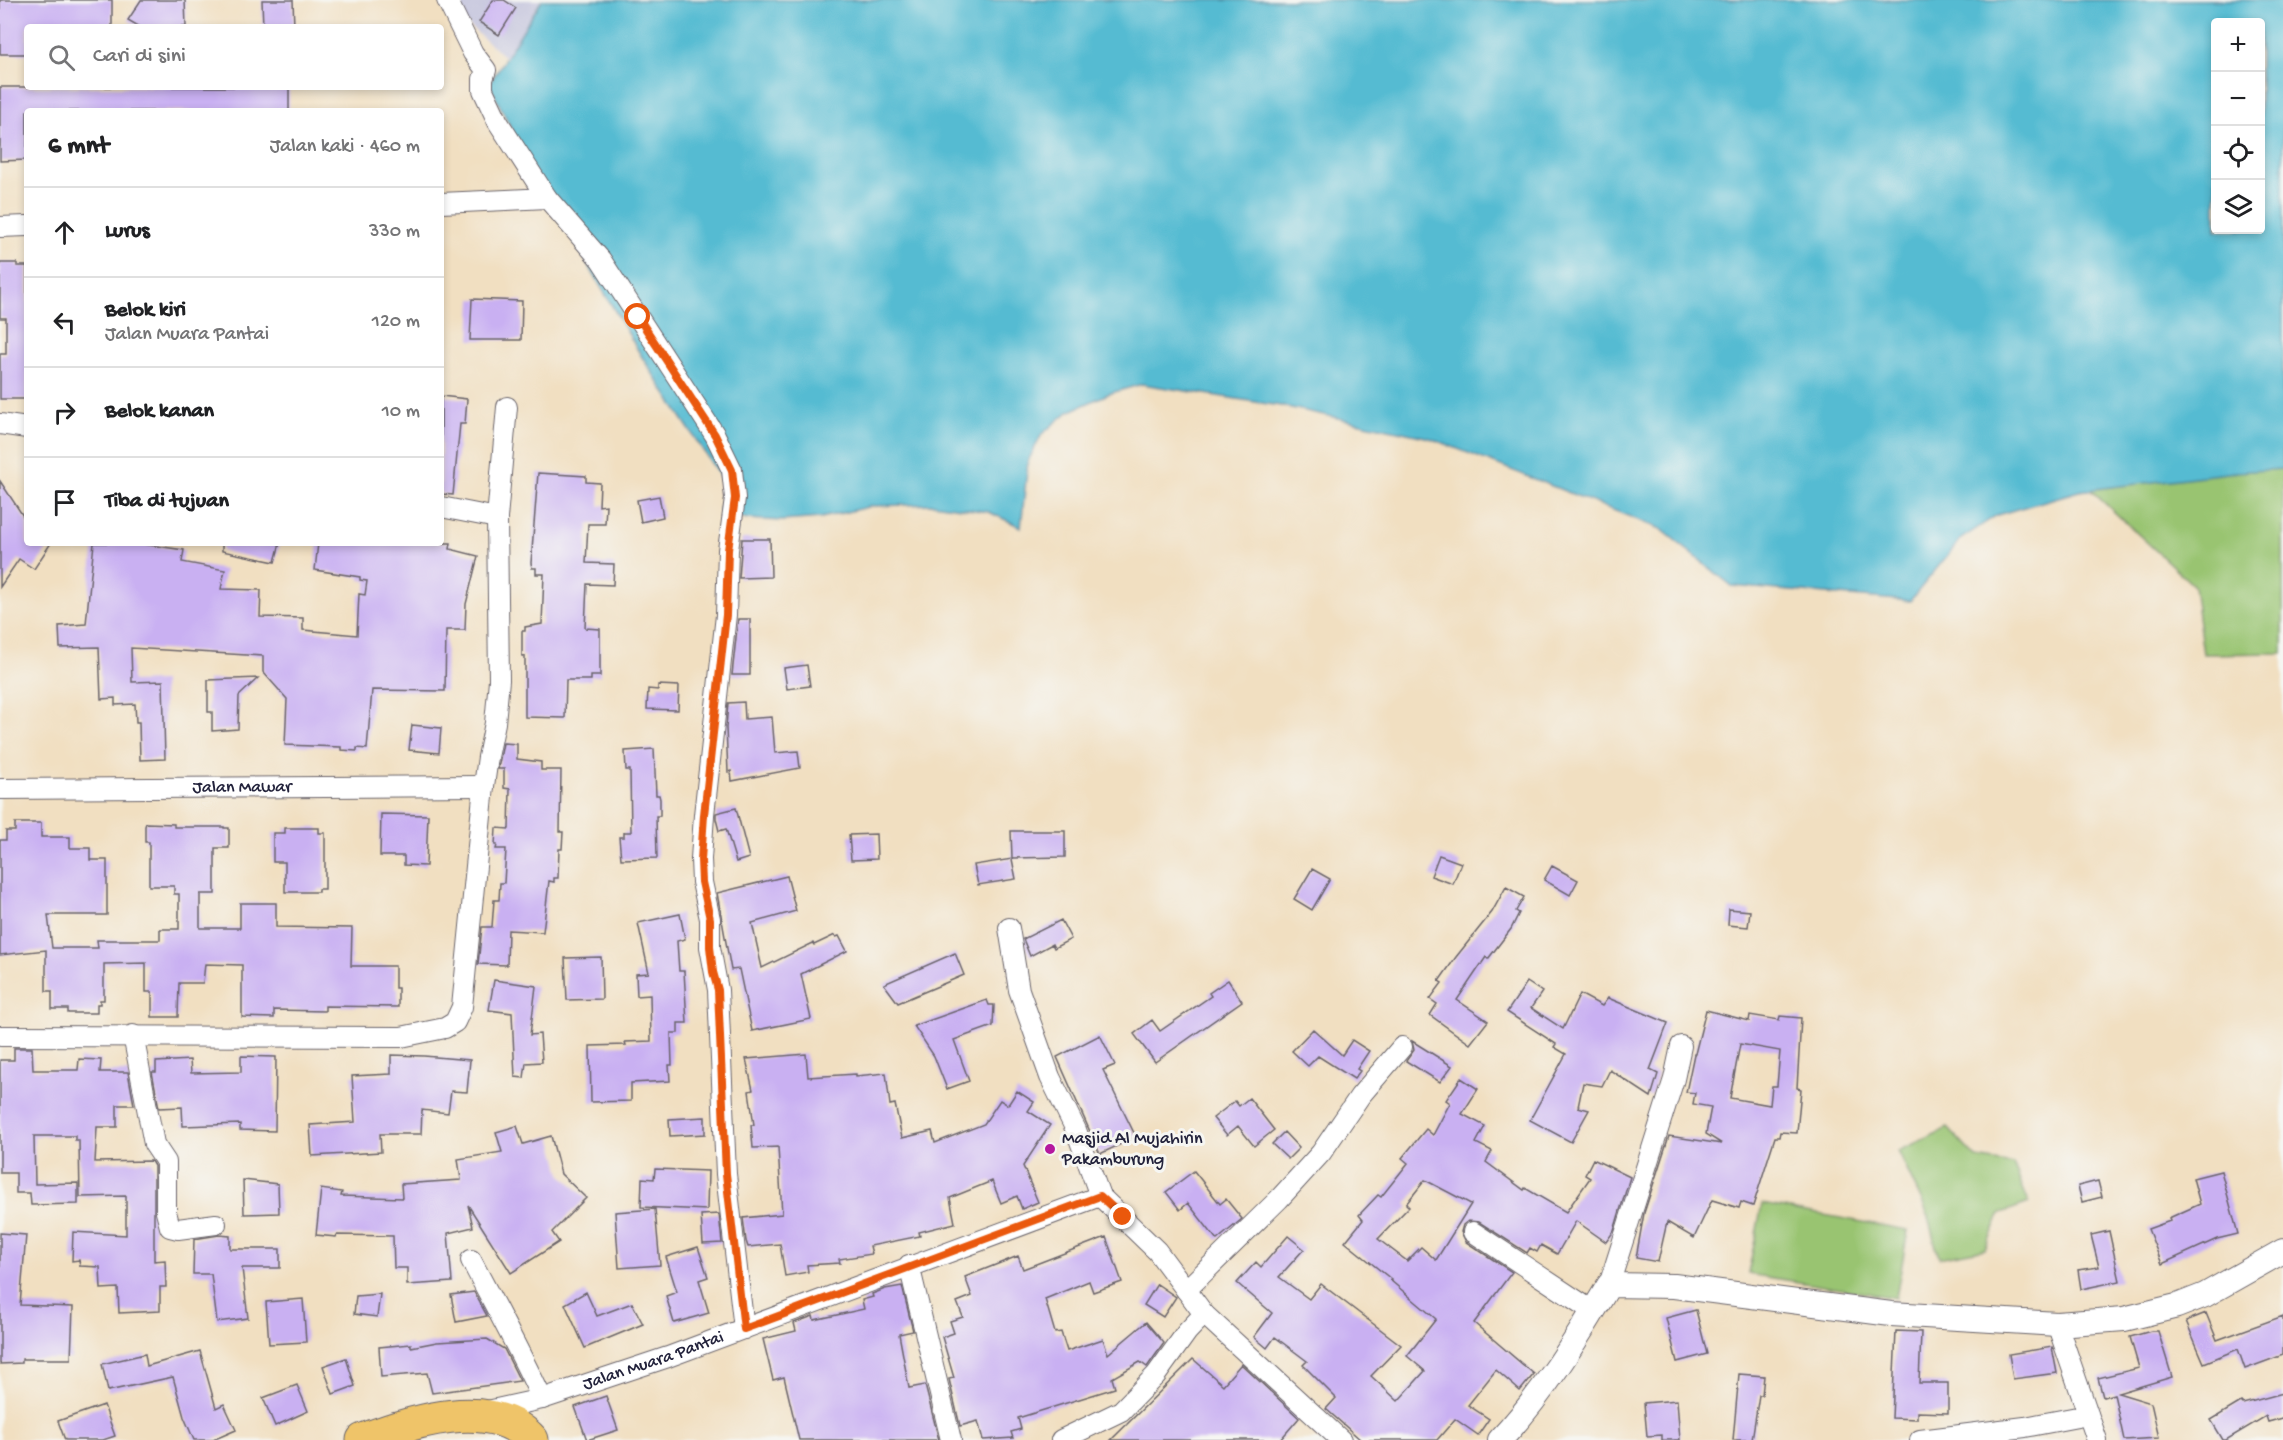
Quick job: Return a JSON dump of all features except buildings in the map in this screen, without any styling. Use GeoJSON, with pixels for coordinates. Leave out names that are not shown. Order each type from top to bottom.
{"type":"FeatureCollection","features":[{"type":"Feature","properties":{"kind":"highway"},"geometry":{"type":"LineString","coordinates":[[363,1440],[399,1426],[473,1414],[500,1421],[524,1431],[532,1440]]}},
{"type":"Feature","properties":{"kind":"street"},"geometry":{"type":"LineString","coordinates":[[447,0],[474,53],[486,70],[483,90],[498,122],[547,198],[601,260],[715,435],[732,470],[735,498],[728,550],[726,615],[701,860],[702,882],[710,919],[713,972],[718,990],[726,1174],[744,1329]]}},
{"type":"Feature","properties":{"kind":"street"},"geometry":{"type":"LineString","coordinates":[[444,203],[547,198]]}},
{"type":"Feature","properties":{"kind":"street"},"geometry":{"type":"LineString","coordinates":[[0,227],[24,226]]}},
{"type":"Feature","properties":{"kind":"street"},"geometry":{"type":"LineString","coordinates":[[0,1036],[401,1037],[445,1028],[455,1022],[462,1007],[484,786],[495,723],[499,680],[497,518],[507,407]]}},
{"type":"Feature","properties":{"kind":"street"},"geometry":{"type":"LineString","coordinates":[[0,424],[24,428]]}},
{"type":"Feature","properties":{"kind":"street"},"geometry":{"type":"LineString","coordinates":[[444,508],[497,518]]}},
{"type":"Feature","properties":{"kind":"street","name":"Jalan Mawar"},"geometry":{"type":"LineString","coordinates":[[0,789],[484,786]]}},
{"type":"Feature","properties":{"kind":"street"},"geometry":{"type":"LineString","coordinates":[[1009,928],[1019,990],[1050,1077],[1076,1130],[1100,1196],[1157,1251],[1204,1314],[1341,1440]]}},
{"type":"Feature","properties":{"kind":"street"},"geometry":{"type":"LineString","coordinates":[[133,1035],[154,1144],[166,1162],[166,1212],[170,1227],[216,1224]]}},
{"type":"Feature","properties":{"kind":"street"},"geometry":{"type":"LineString","coordinates":[[1500,1440],[1548,1384],[1609,1285],[1674,1079],[1681,1046]]}},
{"type":"Feature","properties":{"kind":"street"},"geometry":{"type":"LineString","coordinates":[[1186,1290],[1279,1199],[1321,1153],[1360,1096],[1401,1047]]}},
{"type":"Feature","properties":{"kind":"street","name":"Jalan Muara Pantai"},"geometry":{"type":"LineString","coordinates":[[473,1414],[542,1399],[614,1376],[1100,1196]]}},
{"type":"Feature","properties":{"kind":"street"},"geometry":{"type":"LineString","coordinates":[[1473,1232],[1594,1312]]}},
{"type":"Feature","properties":{"kind":"street"},"geometry":{"type":"LineString","coordinates":[[1609,1285],[1674,1286],[1890,1314],[2057,1324],[2124,1319],[2177,1306],[2215,1290],[2283,1251]]}},
{"type":"Feature","properties":{"kind":"street"},"geometry":{"type":"LineString","coordinates":[[471,1260],[519,1348],[542,1399]]}},
{"type":"Feature","properties":{"kind":"street"},"geometry":{"type":"LineString","coordinates":[[909,1265],[951,1440]]}},
{"type":"Feature","properties":{"kind":"street"},"geometry":{"type":"LineString","coordinates":[[1061,1440],[1121,1412],[1156,1375],[1187,1332],[1204,1314]]}},
{"type":"Feature","properties":{"kind":"street"},"geometry":{"type":"LineString","coordinates":[[2057,1324],[2097,1440]]}},
{"type":"Feature","properties":{"kind":"street"},"geometry":{"type":"LineString","coordinates":[[1920,1440],[2025,1427],[2088,1415]]}},
{"type":"Feature","properties":{"kind":"shaded area"},"geometry":{"type":"Polygon","coordinates":[[[446,0],[541,0],[506,58],[460,18],[446,0]]]}},
{"type":"Feature","properties":{"kind":"green space"},"geometry":{"type":"Polygon","coordinates":[[[2283,467],[2283,653],[2203,654],[2194,586],[2082,482],[2283,467]]]}},
{"type":"Feature","properties":{"kind":"green space"},"geometry":{"type":"Polygon","coordinates":[[[1948,1128],[1976,1158],[2013,1164],[2029,1203],[2001,1213],[1985,1249],[1939,1258],[1926,1210],[1898,1151],[1948,1128]]]}},
{"type":"Feature","properties":{"kind":"green space"},"geometry":{"type":"Polygon","coordinates":[[[1762,1204],[1908,1230],[1896,1298],[1748,1274],[1762,1204]]]}},
{"type":"Feature","properties":{"kind":"water"},"geometry":{"type":"Polygon","coordinates":[[[542,0],[2283,0],[2283,469],[2236,472],[2079,491],[1997,515],[1961,539],[1910,601],[1732,586],[1661,529],[1430,438],[1287,407],[1142,384],[1108,394],[1068,412],[1042,434],[1028,461],[1021,527],[989,512],[933,504],[872,506],[821,518],[782,521],[747,519],[720,511],[723,481],[642,357],[528,162],[489,84],[542,0]]]}},
{"type":"Feature","properties":{"kind":"place","name":"Masjid Al Mujahirin Pakamburung"},"geometry":{"type":"Point","coordinates":[1050,1149]}},
{"type":"Feature","properties":{"kind":"route"},"geometry":{"type":"LineString","coordinates":[[638,317],[715,435],[732,470],[735,498],[728,550],[726,615],[701,860],[705,903],[710,919],[713,972],[718,990],[726,1174],[744,1329],[909,1265],[1100,1196],[1123,1217]]}}]}
